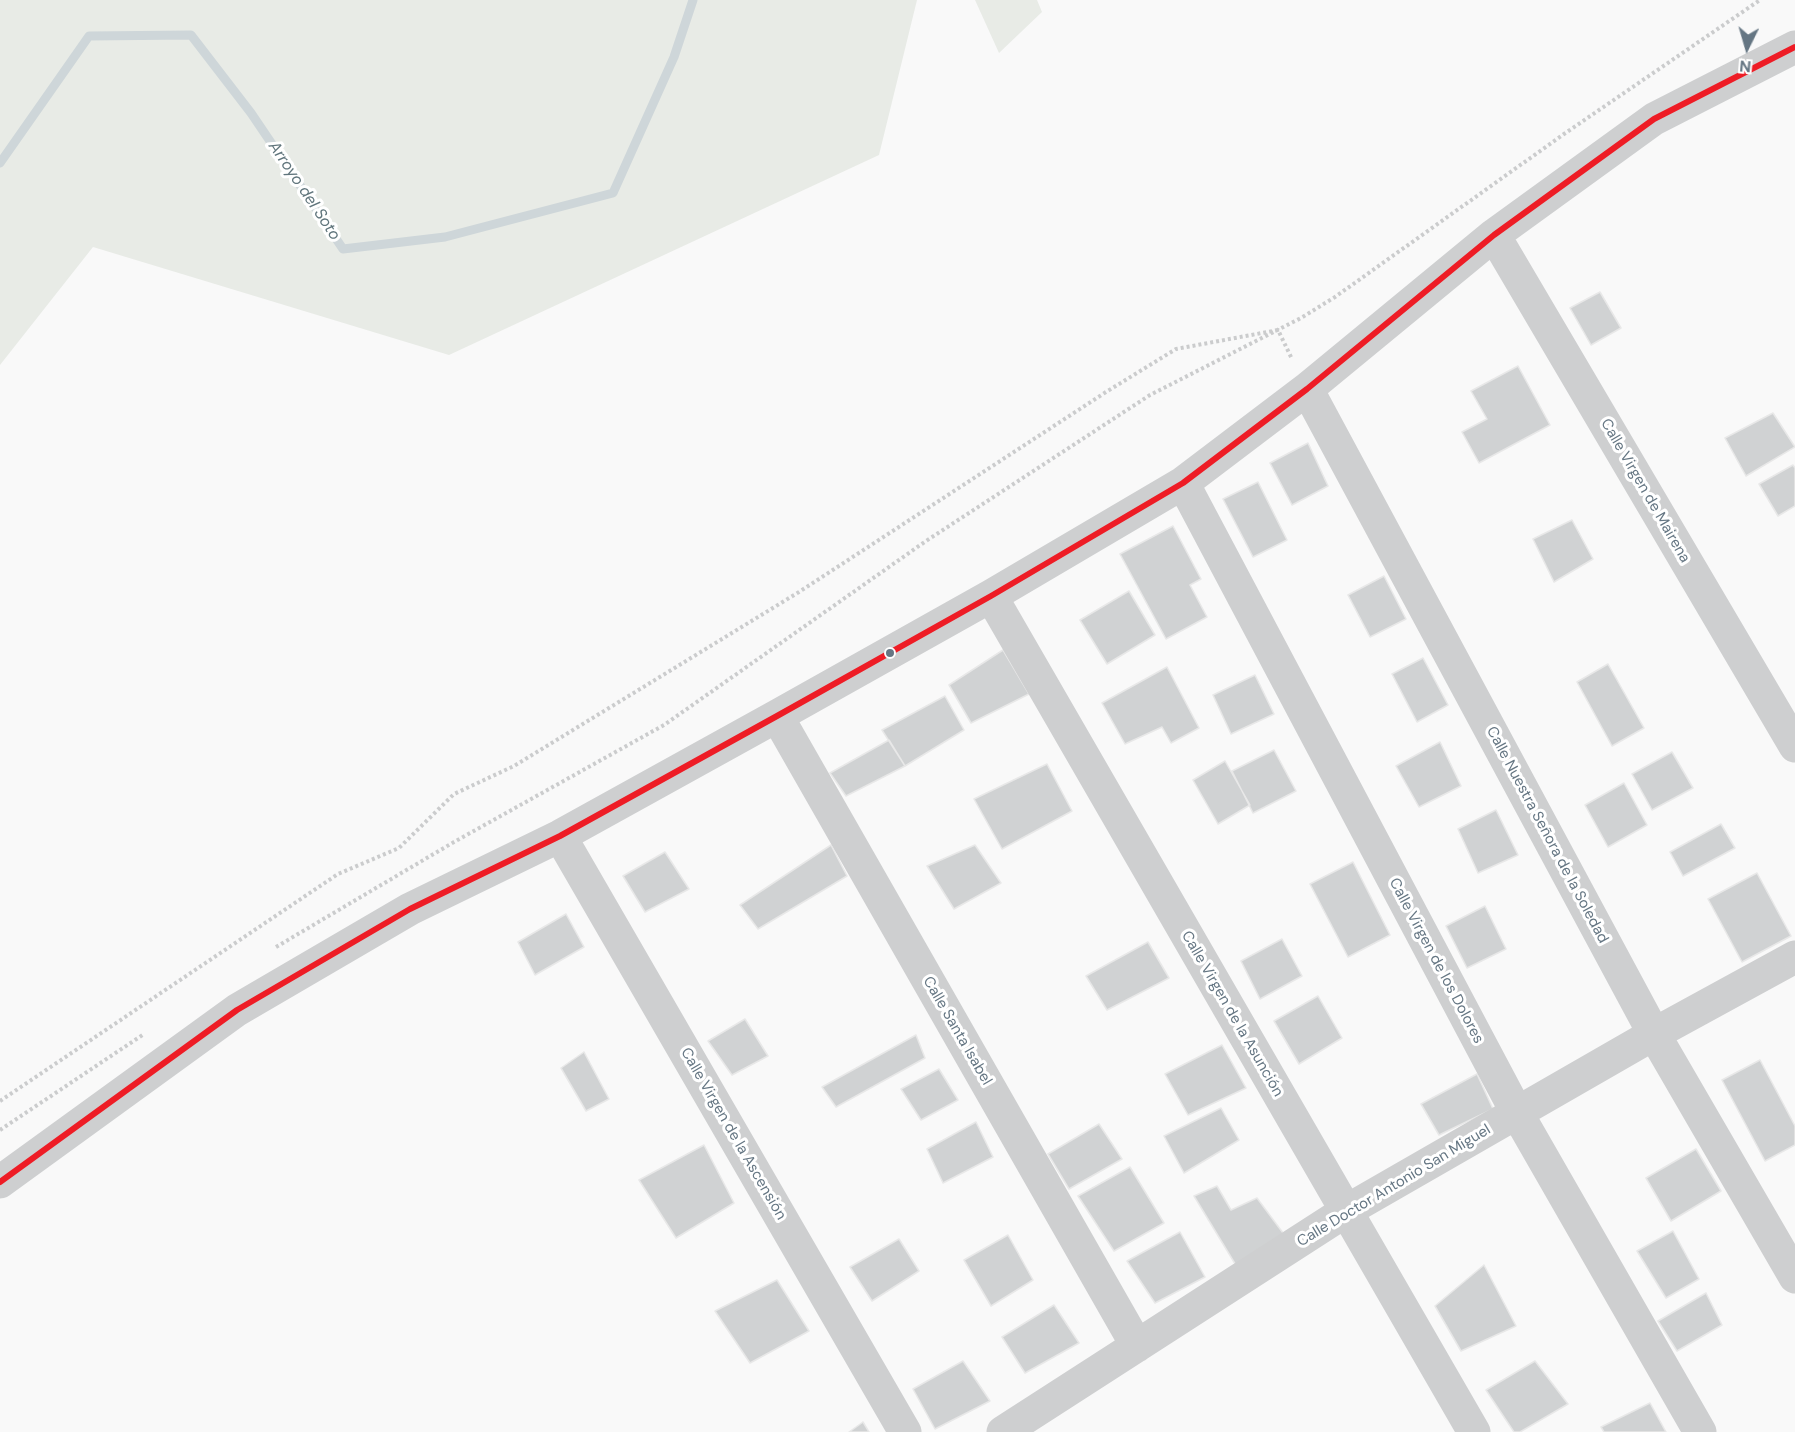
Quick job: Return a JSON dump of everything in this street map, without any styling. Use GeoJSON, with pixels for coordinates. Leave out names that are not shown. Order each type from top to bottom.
{"type":"FeatureCollection","features":[{"type":"Feature","properties":{"kind":"street"},"geometry":{"type":"LineString","coordinates":[[0,1182],[237,1010],[410,909],[560,836],[777,716],[991,596],[1183,483],[1307,389],[1494,235],[1654,119],[1795,46]]}},
{"type":"Feature","properties":{"kind":"street","name":"Calle Virgen de Mairena"},"geometry":{"type":"LineString","coordinates":[[1494,235],[1795,746]]}},
{"type":"Feature","properties":{"kind":"street","name":"Calle Nuestra Señora de la Soledad"},"geometry":{"type":"LineString","coordinates":[[1307,389],[1654,1034],[1795,1277]]}},
{"type":"Feature","properties":{"kind":"street","name":"Calle Virgen de los Dolores"},"geometry":{"type":"LineString","coordinates":[[1183,483],[1517,1113],[1700,1432]]}},
{"type":"Feature","properties":{"kind":"street","name":"Calle Virgen de la Asunción"},"geometry":{"type":"LineString","coordinates":[[991,596],[1474,1432]]}},
{"type":"Feature","properties":{"kind":"street","name":"Calle Santa Isabel"},"geometry":{"type":"LineString","coordinates":[[777,716],[1137,1346]]}},
{"type":"Feature","properties":{"kind":"street","name":"Calle Virgen de la Ascensión"},"geometry":{"type":"LineString","coordinates":[[560,836],[905,1432]]}},
{"type":"Feature","properties":{"kind":"street","name":"Calle Doctor Antonio San Miguel"},"geometry":{"type":"LineString","coordinates":[[1003,1432],[1346,1211],[1654,1034],[1795,957]]}},
{"type":"Feature","properties":{"kind":"path"},"geometry":{"type":"LineString","coordinates":[[271,950],[444,848],[664,726],[926,541],[1140,402],[1302,318],[1335,297],[1574,127],[1760,0]]}},
{"type":"Feature","properties":{"kind":"path"},"geometry":{"type":"LineString","coordinates":[[1278,330],[1307,389]]}},
{"type":"Feature","properties":{"kind":"path"},"geometry":{"type":"LineString","coordinates":[[0,1101],[338,874],[399,848],[454,794],[514,766],[788,598],[1176,349],[1278,330]]}},
{"type":"Feature","properties":{"kind":"path"},"geometry":{"type":"LineString","coordinates":[[0,1130],[150,1030]]}},
{"type":"Feature","properties":{"kind":"shaded area"},"geometry":{"type":"Polygon","coordinates":[[[0,0],[917,0],[879,155],[449,355],[93,247],[0,365],[0,0]]]}},
{"type":"Feature","properties":{"kind":"shaded area"},"geometry":{"type":"Polygon","coordinates":[[[975,0],[1037,0],[1042,12],[999,53],[975,0]]]}},
{"type":"Feature","properties":{"kind":"building"},"geometry":{"type":"Polygon","coordinates":[[[1600,292],[1621,328],[1591,345],[1570,308],[1600,292]]]}},
{"type":"Feature","properties":{"kind":"building"},"geometry":{"type":"Polygon","coordinates":[[[1518,366],[1550,425],[1479,463],[1462,432],[1487,419],[1471,391],[1518,366]]]}},
{"type":"Feature","properties":{"kind":"building"},"geometry":{"type":"Polygon","coordinates":[[[1773,413],[1795,447],[1746,476],[1725,438],[1773,413]]]}},
{"type":"Feature","properties":{"kind":"building"},"geometry":{"type":"Polygon","coordinates":[[[1308,443],[1328,486],[1292,505],[1270,463],[1308,443]]]}},
{"type":"Feature","properties":{"kind":"building"},"geometry":{"type":"Polygon","coordinates":[[[1793,465],[1795,468],[1795,506],[1778,516],[1759,484],[1793,465]]]}},
{"type":"Feature","properties":{"kind":"building"},"geometry":{"type":"Polygon","coordinates":[[[1258,482],[1287,540],[1253,557],[1223,499],[1258,482]]]}},
{"type":"Feature","properties":{"kind":"building"},"geometry":{"type":"Polygon","coordinates":[[[1572,520],[1593,559],[1554,582],[1533,539],[1572,520]]]}},
{"type":"Feature","properties":{"kind":"building"},"geometry":{"type":"Polygon","coordinates":[[[1173,526],[1201,579],[1190,585],[1207,617],[1166,639],[1120,554],[1173,526]]]}},
{"type":"Feature","properties":{"kind":"building"},"geometry":{"type":"Polygon","coordinates":[[[1384,576],[1406,619],[1370,637],[1348,595],[1384,576]]]}},
{"type":"Feature","properties":{"kind":"building"},"geometry":{"type":"Polygon","coordinates":[[[1129,591],[1155,635],[1107,664],[1080,620],[1129,591]]]}},
{"type":"Feature","properties":{"kind":"building"},"geometry":{"type":"Polygon","coordinates":[[[1003,650],[1029,694],[971,723],[949,685],[1003,650]]]}},
{"type":"Feature","properties":{"kind":"building"},"geometry":{"type":"Polygon","coordinates":[[[1423,658],[1448,705],[1417,722],[1392,674],[1423,658]]]}},
{"type":"Feature","properties":{"kind":"building"},"geometry":{"type":"Polygon","coordinates":[[[1608,664],[1644,728],[1612,746],[1577,682],[1608,664]]]}},
{"type":"Feature","properties":{"kind":"building"},"geometry":{"type":"Polygon","coordinates":[[[1167,667],[1199,728],[1171,743],[1162,727],[1125,744],[1102,703],[1167,667]]]}},
{"type":"Feature","properties":{"kind":"building"},"geometry":{"type":"Polygon","coordinates":[[[1255,675],[1274,714],[1231,734],[1213,695],[1255,675]]]}},
{"type":"Feature","properties":{"kind":"building"},"geometry":{"type":"Polygon","coordinates":[[[945,696],[964,730],[905,766],[882,730],[945,696]]]}},
{"type":"Feature","properties":{"kind":"building"},"geometry":{"type":"Polygon","coordinates":[[[889,740],[905,766],[846,796],[830,773],[889,740]]]}},
{"type":"Feature","properties":{"kind":"building"},"geometry":{"type":"Polygon","coordinates":[[[1440,742],[1461,786],[1419,807],[1396,766],[1440,742]]]}},
{"type":"Feature","properties":{"kind":"building"},"geometry":{"type":"Polygon","coordinates":[[[1274,750],[1296,791],[1253,813],[1232,771],[1274,750]]]}},
{"type":"Feature","properties":{"kind":"building"},"geometry":{"type":"Polygon","coordinates":[[[1672,752],[1693,788],[1652,810],[1632,774],[1672,752]]]}},
{"type":"Feature","properties":{"kind":"building"},"geometry":{"type":"Polygon","coordinates":[[[1225,761],[1250,805],[1218,824],[1193,780],[1225,761]]]}},
{"type":"Feature","properties":{"kind":"building"},"geometry":{"type":"Polygon","coordinates":[[[1047,764],[1072,811],[1002,849],[974,799],[1047,764]]]}},
{"type":"Feature","properties":{"kind":"building"},"geometry":{"type":"Polygon","coordinates":[[[1624,783],[1647,825],[1608,847],[1585,805],[1624,783]]]}},
{"type":"Feature","properties":{"kind":"building"},"geometry":{"type":"Polygon","coordinates":[[[1496,810],[1518,855],[1478,873],[1458,829],[1496,810]]]}},
{"type":"Feature","properties":{"kind":"building"},"geometry":{"type":"Polygon","coordinates":[[[1721,824],[1735,848],[1683,876],[1670,852],[1721,824]]]}},
{"type":"Feature","properties":{"kind":"building"},"geometry":{"type":"Polygon","coordinates":[[[831,845],[847,876],[758,929],[740,905],[831,845]]]}},
{"type":"Feature","properties":{"kind":"building"},"geometry":{"type":"Polygon","coordinates":[[[975,845],[1001,883],[954,909],[927,866],[975,845]]]}},
{"type":"Feature","properties":{"kind":"building"},"geometry":{"type":"Polygon","coordinates":[[[665,852],[689,889],[645,912],[623,876],[665,852]]]}},
{"type":"Feature","properties":{"kind":"building"},"geometry":{"type":"Polygon","coordinates":[[[1353,862],[1390,935],[1348,957],[1310,884],[1353,862]]]}},
{"type":"Feature","properties":{"kind":"building"},"geometry":{"type":"Polygon","coordinates":[[[1757,873],[1791,936],[1742,962],[1708,899],[1757,873]]]}},
{"type":"Feature","properties":{"kind":"building"},"geometry":{"type":"Polygon","coordinates":[[[1485,906],[1506,949],[1467,968],[1446,926],[1485,906]]]}},
{"type":"Feature","properties":{"kind":"building"},"geometry":{"type":"Polygon","coordinates":[[[566,914],[584,947],[535,975],[518,942],[566,914]]]}},
{"type":"Feature","properties":{"kind":"building"},"geometry":{"type":"Polygon","coordinates":[[[1282,939],[1302,976],[1260,999],[1241,961],[1282,939]]]}},
{"type":"Feature","properties":{"kind":"building"},"geometry":{"type":"Polygon","coordinates":[[[1148,942],[1169,978],[1107,1010],[1086,976],[1148,942]]]}},
{"type":"Feature","properties":{"kind":"building"},"geometry":{"type":"Polygon","coordinates":[[[1318,996],[1342,1038],[1299,1064],[1274,1021],[1318,996]]]}},
{"type":"Feature","properties":{"kind":"building"},"geometry":{"type":"Polygon","coordinates":[[[745,1019],[768,1056],[732,1075],[708,1041],[745,1019]]]}},
{"type":"Feature","properties":{"kind":"building"},"geometry":{"type":"Polygon","coordinates":[[[916,1035],[925,1058],[836,1107],[822,1087],[916,1035]]]}},
{"type":"Feature","properties":{"kind":"building"},"geometry":{"type":"Polygon","coordinates":[[[1222,1045],[1246,1088],[1188,1115],[1165,1074],[1222,1045]]]}},
{"type":"Feature","properties":{"kind":"building"},"geometry":{"type":"Polygon","coordinates":[[[584,1052],[609,1099],[586,1111],[561,1068],[584,1052]]]}},
{"type":"Feature","properties":{"kind":"building"},"geometry":{"type":"Polygon","coordinates":[[[1760,1060],[1795,1126],[1795,1145],[1765,1161],[1722,1080],[1760,1060]]]}},
{"type":"Feature","properties":{"kind":"building"},"geometry":{"type":"Polygon","coordinates":[[[939,1069],[958,1100],[921,1120],[901,1089],[939,1069]]]}},
{"type":"Feature","properties":{"kind":"building"},"geometry":{"type":"Polygon","coordinates":[[[1477,1074],[1493,1109],[1439,1135],[1421,1104],[1477,1074]]]}},
{"type":"Feature","properties":{"kind":"building"},"geometry":{"type":"Polygon","coordinates":[[[1221,1108],[1239,1140],[1184,1173],[1164,1136],[1221,1108]]]}},
{"type":"Feature","properties":{"kind":"building"},"geometry":{"type":"Polygon","coordinates":[[[976,1122],[993,1157],[943,1183],[927,1149],[976,1122]]]}},
{"type":"Feature","properties":{"kind":"building"},"geometry":{"type":"Polygon","coordinates":[[[1099,1124],[1122,1159],[1069,1189],[1048,1154],[1099,1124]]]}},
{"type":"Feature","properties":{"kind":"building"},"geometry":{"type":"Polygon","coordinates":[[[704,1145],[734,1203],[676,1238],[639,1180],[704,1145]]]}},
{"type":"Feature","properties":{"kind":"building"},"geometry":{"type":"Polygon","coordinates":[[[1696,1149],[1721,1191],[1671,1221],[1646,1178],[1696,1149]]]}},
{"type":"Feature","properties":{"kind":"building"},"geometry":{"type":"Polygon","coordinates":[[[1130,1167],[1164,1223],[1114,1251],[1078,1196],[1130,1167]]]}},
{"type":"Feature","properties":{"kind":"building"},"geometry":{"type":"Polygon","coordinates":[[[1217,1186],[1231,1210],[1257,1198],[1286,1237],[1237,1267],[1194,1196],[1217,1186]]]}},
{"type":"Feature","properties":{"kind":"building"},"geometry":{"type":"Polygon","coordinates":[[[1673,1231],[1699,1279],[1666,1298],[1637,1251],[1673,1231]]]}},
{"type":"Feature","properties":{"kind":"building"},"geometry":{"type":"Polygon","coordinates":[[[1180,1232],[1205,1277],[1155,1303],[1127,1261],[1180,1232]]]}},
{"type":"Feature","properties":{"kind":"building"},"geometry":{"type":"Polygon","coordinates":[[[1008,1235],[1033,1280],[991,1306],[964,1260],[1008,1235]]]}},
{"type":"Feature","properties":{"kind":"building"},"geometry":{"type":"Polygon","coordinates":[[[899,1239],[919,1271],[872,1301],[850,1267],[899,1239]]]}},
{"type":"Feature","properties":{"kind":"building"},"geometry":{"type":"Polygon","coordinates":[[[1484,1265],[1516,1326],[1461,1351],[1435,1306],[1484,1265]]]}},
{"type":"Feature","properties":{"kind":"building"},"geometry":{"type":"Polygon","coordinates":[[[777,1280],[809,1331],[750,1363],[715,1311],[777,1280]]]}},
{"type":"Feature","properties":{"kind":"building"},"geometry":{"type":"Polygon","coordinates":[[[1706,1293],[1722,1325],[1677,1351],[1658,1321],[1706,1293]]]}},
{"type":"Feature","properties":{"kind":"building"},"geometry":{"type":"Polygon","coordinates":[[[1054,1305],[1079,1343],[1025,1373],[1002,1337],[1054,1305]]]}},
{"type":"Feature","properties":{"kind":"building"},"geometry":{"type":"Polygon","coordinates":[[[963,1361],[990,1401],[935,1429],[913,1389],[963,1361]]]}},
{"type":"Feature","properties":{"kind":"building"},"geometry":{"type":"Polygon","coordinates":[[[1535,1361],[1568,1404],[1520,1432],[1514,1432],[1486,1390],[1535,1361]]]}},
{"type":"Feature","properties":{"kind":"building"},"geometry":{"type":"Polygon","coordinates":[[[1650,1403],[1666,1432],[1604,1432],[1601,1427],[1650,1403]]]}},
{"type":"Feature","properties":{"kind":"building"},"geometry":{"type":"Polygon","coordinates":[[[863,1422],[869,1432],[849,1432],[863,1422]]]}},
{"type":"Feature","properties":{"kind":"waterway","name":"Arroyo del Soto"},"geometry":{"type":"LineString","coordinates":[[0,163],[89,36],[191,35],[251,113],[343,249],[445,237],[613,193],[674,57],[693,0]]}},
{"type":"Feature","properties":{"kind":"transit line"},"geometry":{"type":"LineString","coordinates":[[0,1182],[237,1010],[410,909],[560,836],[777,716],[991,596],[1183,483],[1307,389],[1494,235],[1654,119],[1795,47]]}}]}
